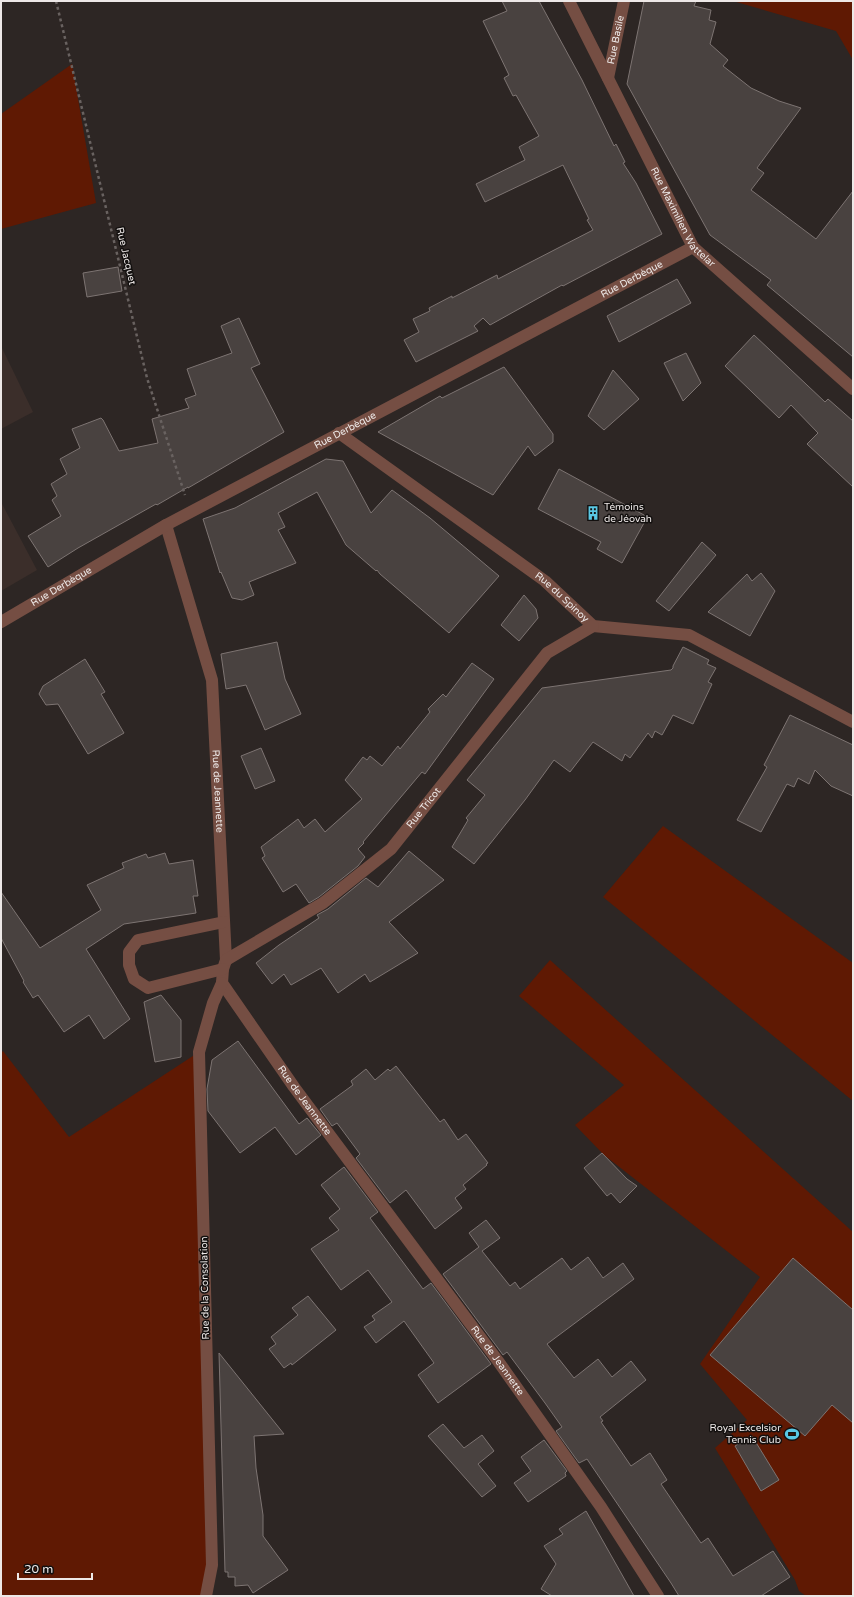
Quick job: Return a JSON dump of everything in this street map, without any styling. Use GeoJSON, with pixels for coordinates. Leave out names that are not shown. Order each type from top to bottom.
{"type":"FeatureCollection","features":[{"type":"Feature","properties":{"kind":"street","name":"Rue Maximilien Wattelar"},"geometry":{"type":"LineString","coordinates":[[569,1],[693,247],[853,388]]}},
{"type":"Feature","properties":{"kind":"street","name":"Rue Basile"},"geometry":{"type":"LineString","coordinates":[[608,78],[624,1]]}},
{"type":"Feature","properties":{"kind":"street","name":"Rue Derbèque"},"geometry":{"type":"LineString","coordinates":[[1,622],[166,525],[693,247]]}},
{"type":"Feature","properties":{"kind":"street","name":"Rue du Spinoy"},"geometry":{"type":"LineString","coordinates":[[339,433],[544,581],[593,626],[689,635],[853,722]]}},
{"type":"Feature","properties":{"kind":"street","name":"Rue de Jeannette"},"geometry":{"type":"LineString","coordinates":[[166,525],[212,680],[224,922],[225,964],[222,983],[294,1087],[498,1361],[601,1507],[658,1596]]}},
{"type":"Feature","properties":{"kind":"street","name":"Rue Tricot"},"geometry":{"type":"LineString","coordinates":[[224,922],[138,940],[129,952],[129,965],[134,979],[148,988],[225,964],[323,903],[390,849],[547,653],[593,626]]}},
{"type":"Feature","properties":{"kind":"street","name":"Rue de la Consolation"},"geometry":{"type":"LineString","coordinates":[[206,1596],[212,1565],[199,1052],[213,1003],[222,983]]}},
{"type":"Feature","properties":{"kind":"path","name":"Rue Jacquet"},"geometry":{"type":"LineString","coordinates":[[56,1],[147,378],[190,512]]}},
{"type":"Feature","properties":{"kind":"shaded area"},"geometry":{"type":"Polygon","coordinates":[[[733,1],[853,1],[853,60],[836,31],[733,1]]]}},
{"type":"Feature","properties":{"kind":"shaded area"},"geometry":{"type":"Polygon","coordinates":[[[72,64],[96,203],[1,229],[1,114],[72,64]]]}},
{"type":"Feature","properties":{"kind":"shaded area"},"geometry":{"type":"Polygon","coordinates":[[[1,346],[33,412],[1,429],[1,346]]]}},
{"type":"Feature","properties":{"kind":"shaded area"},"geometry":{"type":"Polygon","coordinates":[[[1,502],[37,570],[1,591],[1,502]]]}},
{"type":"Feature","properties":{"kind":"shaded area"},"geometry":{"type":"Polygon","coordinates":[[[663,826],[853,963],[853,1101],[603,897],[663,826]]]}},
{"type":"Feature","properties":{"kind":"shaded area"},"geometry":{"type":"Polygon","coordinates":[[[550,960],[853,1232],[853,1596],[806,1596],[799,1591],[795,1580],[715,1448],[747,1420],[700,1364],[760,1277],[604,1155],[575,1125],[624,1085],[519,996],[550,960]]]}},
{"type":"Feature","properties":{"kind":"shaded area"},"geometry":{"type":"Polygon","coordinates":[[[3,1051],[69,1137],[199,1052],[210,1596],[1,1596],[1,1053],[3,1051]]]}},
{"type":"Feature","properties":{"kind":"building"},"geometry":{"type":"Polygon","coordinates":[[[502,1],[539,1],[582,80],[614,146],[616,144],[625,162],[623,163],[636,183],[662,234],[563,286],[562,285],[490,325],[483,318],[474,326],[478,331],[416,362],[404,340],[419,332],[413,319],[430,311],[429,308],[452,296],[452,298],[497,275],[498,279],[593,230],[587,220],[589,219],[563,165],[485,202],[476,184],[525,160],[519,147],[539,136],[516,95],[513,96],[504,78],[509,75],[483,21],[507,11],[502,1]]]}},
{"type":"Feature","properties":{"kind":"building"},"geometry":{"type":"Polygon","coordinates":[[[644,1],[696,1],[694,6],[711,10],[709,20],[716,22],[710,44],[728,60],[723,66],[751,88],[779,101],[801,108],[757,168],[764,173],[751,190],[816,239],[853,191],[853,357],[767,285],[771,280],[710,235],[627,84],[644,1]]]}},
{"type":"Feature","properties":{"kind":"building"},"geometry":{"type":"Polygon","coordinates":[[[118,267],[122,291],[87,297],[83,273],[118,267]]]}},
{"type":"Feature","properties":{"kind":"building"},"geometry":{"type":"Polygon","coordinates":[[[677,279],[691,303],[619,342],[607,316],[677,279]]]}},
{"type":"Feature","properties":{"kind":"building"},"geometry":{"type":"Polygon","coordinates":[[[239,318],[260,364],[251,368],[284,432],[188,488],[157,505],[156,504],[78,548],[48,567],[28,536],[61,516],[52,500],[57,496],[51,484],[67,474],[60,459],[80,448],[72,429],[101,418],[119,451],[158,443],[152,419],[189,408],[185,399],[196,395],[187,369],[232,353],[221,326],[239,318]]]}},
{"type":"Feature","properties":{"kind":"building"},"geometry":{"type":"Polygon","coordinates":[[[754,335],[825,402],[828,399],[853,421],[853,487],[807,444],[818,433],[791,405],[779,418],[725,366],[754,335]]]}},
{"type":"Feature","properties":{"kind":"building"},"geometry":{"type":"Polygon","coordinates":[[[686,353],[701,383],[683,401],[664,363],[686,353]]]}},
{"type":"Feature","properties":{"kind":"building"},"geometry":{"type":"Polygon","coordinates":[[[504,367],[553,434],[553,442],[535,456],[528,446],[493,495],[378,432],[440,396],[442,398],[504,367]]]}},
{"type":"Feature","properties":{"kind":"building"},"geometry":{"type":"Polygon","coordinates":[[[613,370],[639,399],[604,430],[588,416],[613,370]]]}},
{"type":"Feature","properties":{"kind":"building"},"geometry":{"type":"Polygon","coordinates":[[[326,459],[343,461],[371,513],[392,490],[430,518],[499,576],[449,633],[346,545],[317,492],[278,513],[285,527],[278,530],[296,563],[249,582],[254,595],[242,600],[232,598],[221,572],[220,573],[203,519],[235,508],[326,459]]]}},
{"type":"Feature","properties":{"kind":"building","name":"Témoins de Jéovah"},"geometry":{"type":"Polygon","coordinates":[[[559,469],[644,515],[644,523],[622,563],[597,549],[601,542],[538,509],[559,469]]]}},
{"type":"Feature","properties":{"kind":"building"},"geometry":{"type":"Polygon","coordinates":[[[702,542],[716,555],[669,611],[656,601],[702,542]]]}},
{"type":"Feature","properties":{"kind":"building"},"geometry":{"type":"Polygon","coordinates":[[[761,573],[775,591],[750,636],[708,612],[747,574],[752,581],[761,573]]]}},
{"type":"Feature","properties":{"kind":"building"},"geometry":{"type":"Polygon","coordinates":[[[524,595],[536,609],[538,618],[519,641],[501,625],[524,595]]]}},
{"type":"Feature","properties":{"kind":"building"},"geometry":{"type":"Polygon","coordinates":[[[277,642],[285,679],[301,714],[265,730],[246,685],[226,689],[221,654],[277,642]]]}},
{"type":"Feature","properties":{"kind":"building"},"geometry":{"type":"Polygon","coordinates":[[[683,647],[709,660],[707,664],[716,668],[708,682],[712,684],[693,724],[673,715],[662,735],[655,731],[652,738],[648,733],[630,758],[625,754],[622,761],[593,742],[570,772],[554,760],[525,800],[474,864],[452,847],[468,820],[466,818],[485,795],[467,780],[542,688],[671,670],[683,647]]]}},
{"type":"Feature","properties":{"kind":"building"},"geometry":{"type":"Polygon","coordinates":[[[85,659],[105,692],[101,694],[124,733],[88,754],[58,704],[46,705],[39,694],[43,686],[85,659]]]}},
{"type":"Feature","properties":{"kind":"building"},"geometry":{"type":"Polygon","coordinates":[[[472,663],[494,679],[425,774],[422,772],[363,842],[364,843],[358,849],[365,857],[358,866],[319,897],[309,903],[296,884],[283,892],[262,858],[265,856],[261,847],[298,819],[304,828],[315,819],[325,832],[362,799],[345,780],[363,757],[367,760],[370,756],[382,766],[398,746],[400,749],[430,712],[428,709],[443,694],[446,697],[472,663]]]}},
{"type":"Feature","properties":{"kind":"building"},"geometry":{"type":"Polygon","coordinates":[[[790,715],[853,745],[853,796],[831,786],[815,770],[809,784],[798,778],[794,787],[787,784],[761,832],[737,820],[767,767],[764,765],[790,715]]]}},
{"type":"Feature","properties":{"kind":"building"},"geometry":{"type":"Polygon","coordinates":[[[261,748],[275,781],[255,789],[241,756],[261,748]]]}},
{"type":"Feature","properties":{"kind":"building"},"geometry":{"type":"Polygon","coordinates":[[[409,851],[444,880],[389,922],[418,953],[370,982],[365,974],[338,993],[321,968],[291,985],[284,974],[272,984],[256,963],[279,945],[319,918],[317,915],[328,909],[366,878],[378,887],[409,851]]]}},
{"type":"Feature","properties":{"kind":"building"},"geometry":{"type":"Polygon","coordinates":[[[165,853],[169,864],[193,860],[198,896],[193,896],[196,913],[124,924],[86,949],[130,1019],[104,1039],[89,1015],[64,1032],[38,995],[33,998],[23,982],[24,981],[1,938],[1,892],[40,948],[101,910],[87,885],[124,868],[122,863],[146,854],[148,858],[165,853]]]}},
{"type":"Feature","properties":{"kind":"building"},"geometry":{"type":"Polygon","coordinates":[[[161,995],[181,1020],[181,1057],[155,1062],[144,1002],[161,995]]]}},
{"type":"Feature","properties":{"kind":"building"},"geometry":{"type":"Polygon","coordinates":[[[238,1041],[299,1124],[307,1118],[321,1135],[296,1155],[275,1127],[240,1153],[208,1111],[207,1089],[212,1060],[238,1041]]]}},
{"type":"Feature","properties":{"kind":"building"},"geometry":{"type":"Polygon","coordinates":[[[396,1066],[440,1122],[444,1119],[458,1140],[466,1134],[488,1163],[463,1185],[466,1189],[455,1198],[462,1208],[435,1229],[406,1190],[390,1203],[356,1158],[360,1154],[337,1123],[332,1126],[320,1109],[353,1085],[351,1081],[366,1069],[375,1080],[388,1069],[390,1071],[396,1066]]]}},
{"type":"Feature","properties":{"kind":"building"},"geometry":{"type":"Polygon","coordinates":[[[602,1153],[627,1179],[637,1186],[620,1203],[611,1193],[607,1196],[584,1168],[602,1153]]]}},
{"type":"Feature","properties":{"kind":"building"},"geometry":{"type":"Polygon","coordinates":[[[344,1167],[378,1212],[370,1218],[423,1289],[431,1283],[491,1364],[438,1403],[418,1375],[434,1363],[404,1321],[376,1343],[364,1327],[375,1320],[372,1316],[392,1302],[368,1270],[341,1290],[311,1249],[339,1230],[329,1218],[340,1209],[321,1185],[344,1167]]]}},
{"type":"Feature","properties":{"kind":"building"},"geometry":{"type":"Polygon","coordinates":[[[486,1220],[500,1238],[482,1251],[510,1286],[515,1282],[520,1289],[562,1258],[571,1270],[588,1257],[603,1278],[623,1263],[634,1279],[547,1344],[574,1378],[598,1359],[612,1377],[631,1361],[646,1380],[600,1417],[603,1421],[601,1422],[631,1466],[650,1453],[667,1480],[661,1484],[701,1543],[708,1538],[733,1576],[773,1551],[790,1577],[761,1596],[679,1596],[587,1459],[579,1463],[556,1431],[562,1427],[545,1403],[507,1352],[503,1355],[443,1274],[479,1247],[469,1233],[486,1220]]]}},
{"type":"Feature","properties":{"kind":"building"},"geometry":{"type":"Polygon","coordinates":[[[793,1258],[853,1310],[853,1423],[832,1405],[805,1436],[710,1355],[793,1258]]]}},
{"type":"Feature","properties":{"kind":"building"},"geometry":{"type":"Polygon","coordinates":[[[308,1296],[336,1330],[292,1365],[291,1363],[284,1368],[269,1349],[276,1344],[271,1337],[298,1315],[292,1308],[308,1296]]]}},
{"type":"Feature","properties":{"kind":"building"},"geometry":{"type":"Polygon","coordinates":[[[219,1353],[284,1434],[254,1436],[256,1468],[263,1515],[263,1536],[288,1570],[253,1593],[248,1585],[235,1586],[235,1577],[228,1577],[228,1572],[225,1572],[219,1353]]]}},
{"type":"Feature","properties":{"kind":"building"},"geometry":{"type":"Polygon","coordinates":[[[443,1424],[464,1448],[482,1435],[494,1451],[478,1464],[496,1486],[482,1497],[428,1436],[443,1424]]]}},
{"type":"Feature","properties":{"kind":"building"},"geometry":{"type":"Polygon","coordinates":[[[752,1436],[779,1480],[761,1491],[735,1446],[752,1436]]]}},
{"type":"Feature","properties":{"kind":"building"},"geometry":{"type":"Polygon","coordinates":[[[544,1440],[567,1471],[565,1473],[566,1476],[528,1502],[514,1483],[531,1471],[521,1457],[544,1440]]]}},
{"type":"Feature","properties":{"kind":"building"},"geometry":{"type":"Polygon","coordinates":[[[586,1511],[634,1596],[552,1596],[541,1589],[556,1564],[544,1546],[563,1534],[559,1529],[586,1511]]]}},
{"type":"Feature","properties":{"kind":"place","name":"Témoins de Jéovah"},"geometry":{"type":"Point","coordinates":[593,513]}},
{"type":"Feature","properties":{"kind":"place","name":"Royal Excelsior Tennis Club"},"geometry":{"type":"Point","coordinates":[792,1434]}}]}
